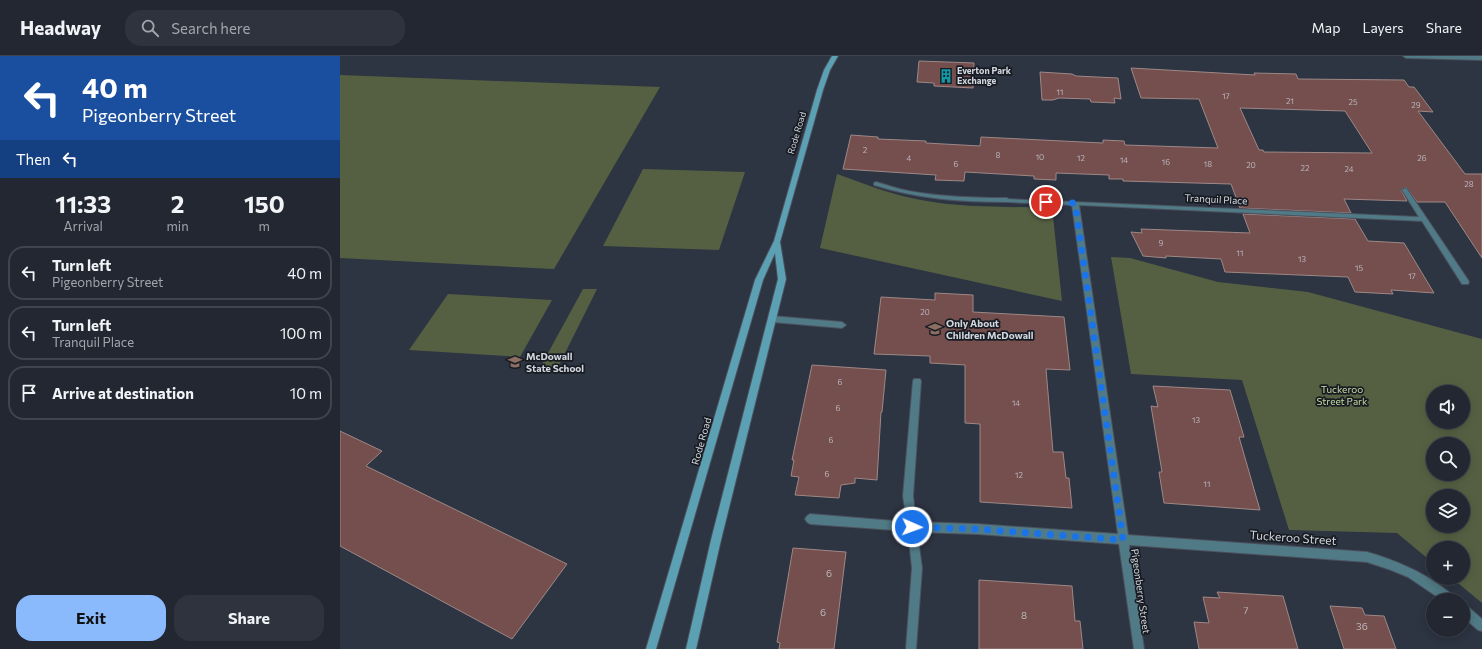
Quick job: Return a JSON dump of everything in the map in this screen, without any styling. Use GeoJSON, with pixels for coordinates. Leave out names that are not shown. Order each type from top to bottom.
{"type":"FeatureCollection","features":[{"type":"Feature","properties":{"kind":"main road","name":"Rode Road"},"geometry":{"type":"LineString","coordinates":[[651,649],[759,280],[777,241],[820,90],[827,70],[836,56]]}},
{"type":"Feature","properties":{"kind":"main road","name":"Rode Road"},"geometry":{"type":"LineString","coordinates":[[691,649],[718,533],[782,279],[777,241]]}},
{"type":"Feature","properties":{"kind":"street"},"geometry":{"type":"LineString","coordinates":[[1406,56],[1482,58]]}},
{"type":"Feature","properties":{"kind":"street","name":"Tranquil Place"},"geometry":{"type":"LineString","coordinates":[[876,184],[892,190],[945,199],[1007,200],[1424,219]]}},
{"type":"Feature","properties":{"kind":"street"},"geometry":{"type":"LineString","coordinates":[[1405,190],[1465,282]]}},
{"type":"Feature","properties":{"kind":"street","name":"Pigeonberry Street"},"geometry":{"type":"LineString","coordinates":[[1075,203],[1139,649]]}},
{"type":"Feature","properties":{"kind":"street"},"geometry":{"type":"LineString","coordinates":[[772,320],[842,325]]}},
{"type":"Feature","properties":{"kind":"street"},"geometry":{"type":"LineString","coordinates":[[911,649],[917,568],[908,496],[917,381]]}},
{"type":"Feature","properties":{"kind":"street","name":"Tuckeroo Street"},"geometry":{"type":"LineString","coordinates":[[810,519],[912,527],[977,529],[1367,557],[1405,568],[1426,580],[1442,593]]}},
{"type":"Feature","properties":{"kind":"street"},"geometry":{"type":"LineString","coordinates":[[1470,616],[1482,626]]}},
{"type":"Feature","properties":{"kind":"green space"},"geometry":{"type":"Polygon","coordinates":[[[340,75],[660,87],[554,269],[340,258],[340,75]]]}},
{"type":"Feature","properties":{"kind":"green space"},"geometry":{"type":"Polygon","coordinates":[[[643,169],[745,172],[719,250],[603,246],[643,169]]]}},
{"type":"Feature","properties":{"kind":"green space"},"geometry":{"type":"Polygon","coordinates":[[[837,174],[889,192],[936,203],[967,206],[1043,208],[1050,211],[1053,216],[1062,301],[820,248],[837,174]]]}},
{"type":"Feature","properties":{"kind":"green space","name":"Tuckeroo Street Park"},"geometry":{"type":"Polygon","coordinates":[[[1111,257],[1130,258],[1218,282],[1308,292],[1482,339],[1482,603],[1460,585],[1470,585],[1470,541],[1426,541],[1426,557],[1397,533],[1289,530],[1242,380],[1131,374],[1111,257]]]}},
{"type":"Feature","properties":{"kind":"green space"},"geometry":{"type":"Polygon","coordinates":[[[583,289],[597,289],[556,371],[546,373],[542,364],[583,289]]]}},
{"type":"Feature","properties":{"kind":"green space"},"geometry":{"type":"Polygon","coordinates":[[[448,294],[552,300],[520,357],[409,350],[448,294]]]}},
{"type":"Feature","properties":{"kind":"building","name":"Everton Park Exchange"},"geometry":{"type":"Polygon","coordinates":[[[919,61],[974,63],[973,88],[934,86],[934,83],[917,82],[919,61]]]}},
{"type":"Feature","properties":{"kind":"building"},"geometry":{"type":"Polygon","coordinates":[[[1131,68],[1255,75],[1254,73],[1296,74],[1298,79],[1404,80],[1409,87],[1414,87],[1433,112],[1418,111],[1465,174],[1482,174],[1482,258],[1445,202],[1417,202],[1406,187],[1401,190],[1407,201],[1344,199],[1351,213],[1240,208],[1231,184],[1123,181],[1123,179],[1109,179],[1109,175],[1056,173],[1056,180],[1034,179],[1034,176],[965,172],[964,181],[935,180],[936,175],[843,169],[851,135],[878,137],[878,139],[926,141],[926,143],[980,146],[981,137],[1103,143],[1103,140],[1124,141],[1125,145],[1218,148],[1199,99],[1141,98],[1131,68]],[[1240,108],[1259,150],[1263,150],[1264,152],[1372,153],[1345,111],[1240,108]]]}},
{"type":"Feature","properties":{"kind":"building"},"geometry":{"type":"Polygon","coordinates":[[[1040,72],[1072,74],[1076,76],[1118,78],[1121,99],[1114,98],[1115,103],[1091,102],[1090,99],[1059,98],[1053,100],[1042,100],[1040,72]]]}},
{"type":"Feature","properties":{"kind":"building"},"geometry":{"type":"Polygon","coordinates":[[[1243,214],[1355,219],[1368,241],[1404,243],[1434,293],[1391,290],[1393,294],[1355,292],[1348,277],[1225,272],[1221,259],[1143,256],[1131,232],[1142,233],[1141,229],[1250,233],[1243,214]]]}},
{"type":"Feature","properties":{"kind":"building"},"geometry":{"type":"Polygon","coordinates":[[[935,293],[973,295],[973,312],[1064,317],[1070,370],[1046,369],[1053,452],[1063,452],[1066,478],[1069,478],[1072,508],[980,502],[980,424],[965,423],[965,365],[930,363],[930,356],[874,354],[881,297],[935,300],[935,293]]]}},
{"type":"Feature","properties":{"kind":"building"},"geometry":{"type":"Polygon","coordinates":[[[812,365],[886,370],[881,412],[877,480],[855,478],[855,483],[841,485],[839,498],[795,495],[799,477],[791,476],[794,460],[792,460],[812,365]]]}},
{"type":"Feature","properties":{"kind":"building"},"geometry":{"type":"Polygon","coordinates":[[[1153,386],[1230,390],[1244,437],[1239,437],[1260,510],[1164,503],[1159,472],[1162,472],[1151,406],[1158,407],[1153,386]]]}},
{"type":"Feature","properties":{"kind":"building"},"geometry":{"type":"Polygon","coordinates":[[[340,431],[382,451],[366,466],[567,564],[512,639],[340,546],[340,431]]]}},
{"type":"Feature","properties":{"kind":"building"},"geometry":{"type":"Polygon","coordinates":[[[793,548],[846,552],[834,649],[779,649],[780,643],[777,642],[793,548]]]}},
{"type":"Feature","properties":{"kind":"building"},"geometry":{"type":"Polygon","coordinates":[[[979,580],[1072,586],[1075,621],[1080,621],[1083,649],[979,649],[979,580]]]}},
{"type":"Feature","properties":{"kind":"building"},"geometry":{"type":"Polygon","coordinates":[[[1217,592],[1283,596],[1298,649],[1199,649],[1194,622],[1209,623],[1203,597],[1220,598],[1217,592]]]}},
{"type":"Feature","properties":{"kind":"building"},"geometry":{"type":"Polygon","coordinates":[[[1330,606],[1362,608],[1365,615],[1384,616],[1396,649],[1344,649],[1330,606]]]}},
{"type":"Feature","properties":{"kind":"place","name":"Everton Park Exchange"},"geometry":{"type":"Point","coordinates":[946,76]}},
{"type":"Feature","properties":{"kind":"place","name":"Only About Children McDowall"},"geometry":{"type":"Point","coordinates":[935,329]}},
{"type":"Feature","properties":{"kind":"place","name":"McDowall State School"},"geometry":{"type":"Point","coordinates":[515,362]}},
{"type":"Feature","properties":{"kind":"route"},"geometry":{"type":"LineString","coordinates":[[912,527],[977,529],[1123,540],[1075,203],[1046,202]]}}]}
